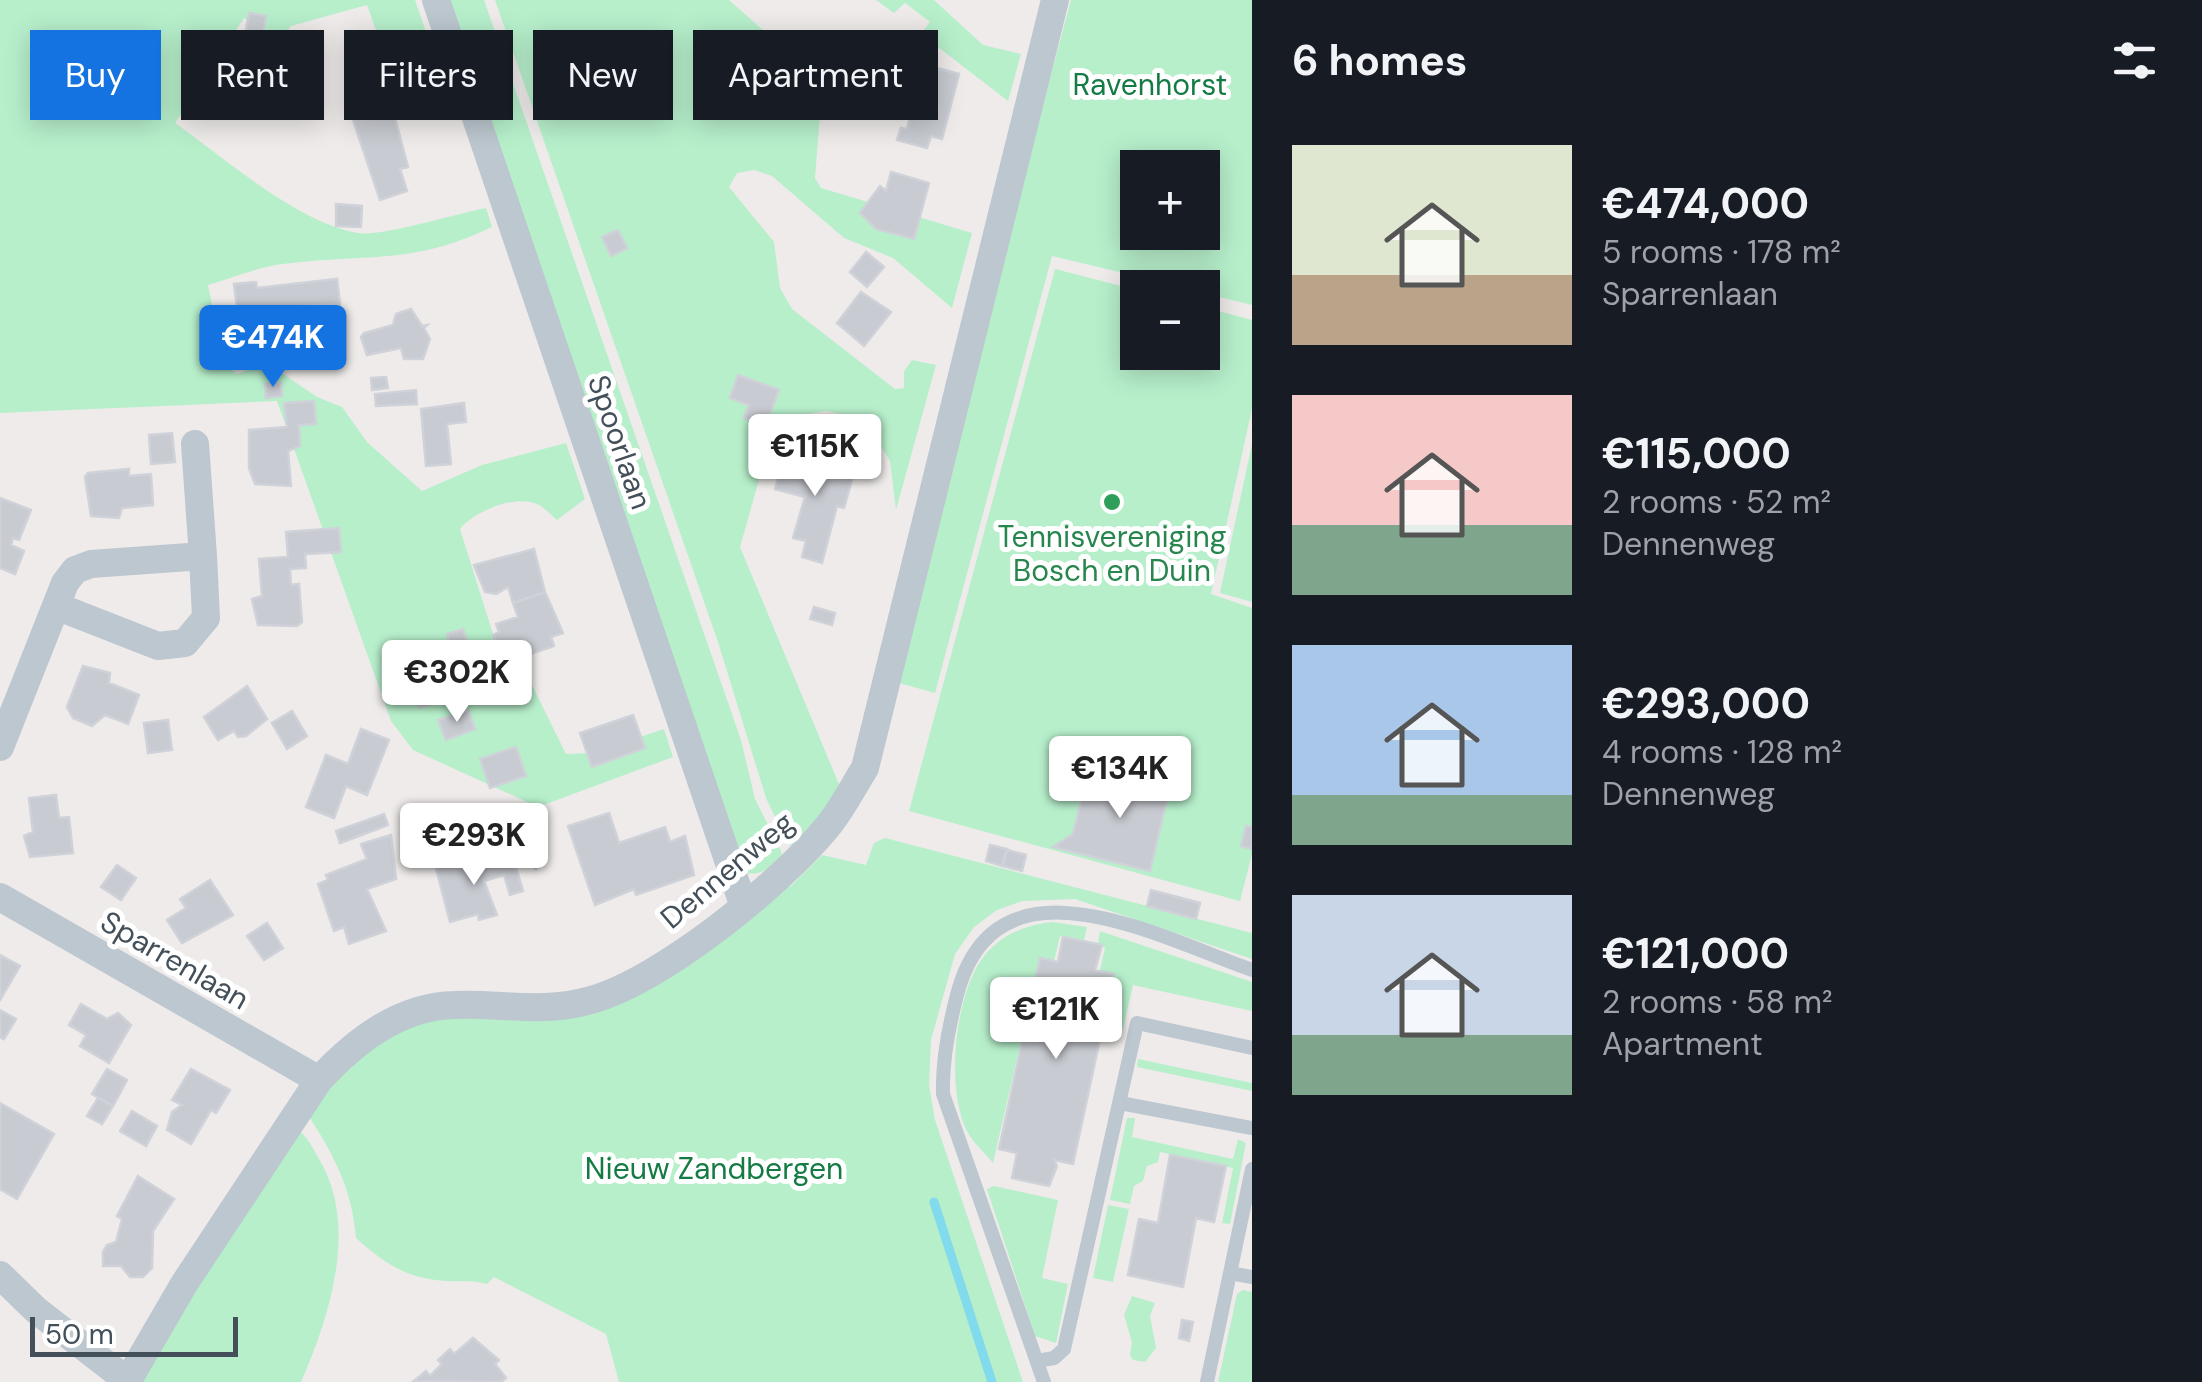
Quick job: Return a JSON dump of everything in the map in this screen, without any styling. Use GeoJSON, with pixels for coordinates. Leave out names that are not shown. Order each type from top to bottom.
{"type":"FeatureCollection","features":[{"type":"Feature","properties":{"kind":"street","name":"Spoorlaan"},"geometry":{"type":"LineString","coordinates":[[436,0],[743,904]]}},
{"type":"Feature","properties":{"kind":"street","name":"Dennenweg"},"geometry":{"type":"LineString","coordinates":[[128,1381],[184,1284],[318,1080],[366,1037],[416,1012],[454,1004],[516,1010],[590,1000],[645,978],[793,864],[830,824],[865,768],[1055,0]]}},
{"type":"Feature","properties":{"kind":"street"},"geometry":{"type":"LineString","coordinates":[[56,606],[158,646],[185,643],[206,618],[195,444]]}},
{"type":"Feature","properties":{"kind":"street"},"geometry":{"type":"LineString","coordinates":[[0,746],[69,576],[82,566],[204,556]]}},
{"type":"Feature","properties":{"kind":"street","name":"Sparrenlaan"},"geometry":{"type":"LineString","coordinates":[[0,897],[318,1080]]}},
{"type":"Feature","properties":{"kind":"street"},"geometry":{"type":"LineString","coordinates":[[0,1275],[50,1322],[128,1381]]}},
{"type":"Feature","properties":{"kind":"lane"},"geometry":{"type":"LineString","coordinates":[[1044,1382],[943,1094],[942,1062],[949,1026],[972,951],[1004,924],[1056,910],[1119,924],[1252,970]]}},
{"type":"Feature","properties":{"kind":"lane"},"geometry":{"type":"LineString","coordinates":[[1038,1362],[1054,1358],[1064,1349],[1137,1023],[1252,1048]]}},
{"type":"Feature","properties":{"kind":"lane"},"geometry":{"type":"LineString","coordinates":[[1120,1102],[1252,1128]]}},
{"type":"Feature","properties":{"kind":"lane"},"geometry":{"type":"LineString","coordinates":[[1208,1382],[1252,1169]]}},
{"type":"Feature","properties":{"kind":"lane"},"geometry":{"type":"LineString","coordinates":[[1230,1273],[1252,1277]]}},
{"type":"Feature","properties":{"kind":"green space"},"geometry":{"type":"Polygon","coordinates":[[[0,0],[415,0],[425,30],[376,30],[367,5],[288,30],[266,30],[244,18],[236,30],[181,30],[181,114],[175,123],[286,203],[335,227],[358,233],[384,231],[486,208],[492,227],[437,248],[274,265],[208,285],[224,364],[237,374],[267,363],[317,397],[342,407],[367,442],[422,491],[482,465],[566,443],[585,499],[557,520],[537,504],[506,503],[484,511],[460,529],[493,634],[525,671],[566,754],[592,753],[664,729],[673,757],[538,807],[413,750],[391,721],[277,401],[0,413],[0,0]]]}},
{"type":"Feature","properties":{"kind":"green space"},"geometry":{"type":"Polygon","coordinates":[[[445,0],[484,0],[494,30],[455,30],[445,0]]]}},
{"type":"Feature","properties":{"kind":"green space"},"geometry":{"type":"Polygon","coordinates":[[[495,0],[729,0],[763,30],[693,30],[693,120],[820,120],[815,178],[821,188],[972,233],[952,308],[893,258],[844,238],[772,176],[754,170],[737,173],[729,187],[774,242],[780,288],[792,309],[895,389],[904,388],[904,371],[912,360],[936,365],[896,510],[890,461],[870,429],[851,416],[826,411],[807,414],[779,432],[762,469],[740,547],[841,789],[797,846],[788,844],[766,798],[718,642],[537,120],[673,120],[673,30],[533,30],[533,109],[513,52],[513,30],[505,30],[495,0]]]}},
{"type":"Feature","properties":{"kind":"green space"},"geometry":{"type":"Polygon","coordinates":[[[876,0],[934,0],[983,45],[1021,54],[1008,101],[938,47],[938,30],[924,30],[930,22],[905,3],[894,13],[876,0]]]}},
{"type":"Feature","properties":{"kind":"green space","name":"Ravenhorst"},"geometry":{"type":"Polygon","coordinates":[[[1071,0],[1252,0],[1252,305],[1220,297],[1220,270],[1120,272],[1052,256],[935,693],[888,680],[1071,0]]]}},
{"type":"Feature","properties":{"kind":"green space"},"geometry":{"type":"Polygon","coordinates":[[[513,84],[741,740],[755,799],[781,851],[782,858],[762,872],[740,871],[486,120],[513,120],[513,84]]]}},
{"type":"Feature","properties":{"kind":"green space","name":"Tennisvereniging Bosch en Duin"},"geometry":{"type":"Polygon","coordinates":[[[1055,269],[1120,286],[1120,370],[1220,370],[1220,312],[1252,320],[1252,409],[1211,594],[1252,608],[1252,854],[1240,901],[909,811],[1055,269]]]}},
{"type":"Feature","properties":{"kind":"green space"},"geometry":{"type":"Polygon","coordinates":[[[1252,444],[1252,602],[1220,593],[1252,444]]]}},
{"type":"Feature","properties":{"kind":"green space","name":"Nieuw Zandbergen"},"geometry":{"type":"Polygon","coordinates":[[[885,838],[1252,933],[1252,959],[1075,899],[1022,901],[997,910],[974,927],[955,954],[931,1040],[929,1085],[935,1120],[1023,1382],[619,1382],[606,1334],[494,1277],[487,1284],[433,1280],[408,1273],[387,1263],[356,1238],[340,1172],[306,1112],[392,1025],[478,1012],[550,1015],[786,885],[790,887],[822,855],[866,865],[874,843],[885,838]]]}},
{"type":"Feature","properties":{"kind":"green space"},"geometry":{"type":"Polygon","coordinates":[[[1052,922],[1087,927],[1084,940],[1060,936],[1054,961],[1040,958],[993,1163],[970,1137],[959,1109],[955,1063],[960,1014],[975,971],[999,941],[1033,925],[1052,922]]]}},
{"type":"Feature","properties":{"kind":"green space"},"geometry":{"type":"Polygon","coordinates":[[[1100,931],[1252,982],[1252,1011],[1133,985],[1123,1029],[1102,1024],[1113,974],[1100,970],[1105,948],[1098,943],[1100,931]]]}},
{"type":"Feature","properties":{"kind":"green space"},"geometry":{"type":"Polygon","coordinates":[[[1138,1059],[1252,1083],[1252,1091],[1137,1067],[1138,1059]]]}},
{"type":"Feature","properties":{"kind":"green space"},"geometry":{"type":"Polygon","coordinates":[[[1127,1118],[1135,1118],[1132,1137],[1233,1159],[1238,1139],[1246,1143],[1230,1224],[1222,1223],[1233,1168],[1160,1152],[1158,1162],[1147,1166],[1143,1181],[1134,1186],[1130,1204],[1110,1200],[1127,1118]]]}},
{"type":"Feature","properties":{"kind":"green space"},"geometry":{"type":"Polygon","coordinates":[[[296,1129],[309,1142],[331,1185],[339,1241],[330,1300],[301,1382],[142,1382],[267,1165],[296,1129]]]}},
{"type":"Feature","properties":{"kind":"green space"},"geometry":{"type":"Polygon","coordinates":[[[994,1186],[1058,1200],[1042,1278],[1068,1284],[1056,1343],[1035,1336],[987,1189],[994,1186]]]}},
{"type":"Feature","properties":{"kind":"green space"},"geometry":{"type":"Polygon","coordinates":[[[1108,1205],[1129,1209],[1113,1282],[1093,1278],[1108,1205]]]}},
{"type":"Feature","properties":{"kind":"green space"},"geometry":{"type":"Polygon","coordinates":[[[1243,1290],[1252,1292],[1252,1382],[1218,1382],[1237,1294],[1243,1290]]]}},
{"type":"Feature","properties":{"kind":"green space"},"geometry":{"type":"Polygon","coordinates":[[[1132,1296],[1155,1303],[1150,1316],[1156,1348],[1145,1362],[1133,1360],[1130,1355],[1132,1342],[1124,1315],[1132,1296]]]}},
{"type":"Feature","properties":{"kind":"building"},"geometry":{"type":"Polygon","coordinates":[[[249,13],[266,16],[264,30],[246,30],[249,13]]]}},
{"type":"Feature","properties":{"kind":"building"},"geometry":{"type":"Polygon","coordinates":[[[938,68],[959,74],[942,139],[931,136],[927,148],[897,140],[901,128],[907,129],[909,120],[938,120],[938,68]]]}},
{"type":"Feature","properties":{"kind":"building"},"geometry":{"type":"Polygon","coordinates":[[[353,120],[396,120],[408,167],[400,169],[407,191],[380,200],[353,120]]]}},
{"type":"Feature","properties":{"kind":"building"},"geometry":{"type":"Polygon","coordinates":[[[891,172],[929,183],[914,239],[876,229],[860,213],[880,186],[886,191],[891,172]]]}},
{"type":"Feature","properties":{"kind":"building"},"geometry":{"type":"Polygon","coordinates":[[[336,204],[362,206],[361,227],[336,226],[336,204]]]}},
{"type":"Feature","properties":{"kind":"building"},"geometry":{"type":"Polygon","coordinates":[[[618,230],[627,248],[611,256],[602,237],[618,230]]]}},
{"type":"Feature","properties":{"kind":"building"},"geometry":{"type":"Polygon","coordinates":[[[866,252],[884,267],[867,287],[850,272],[866,252]]]}},
{"type":"Feature","properties":{"kind":"building"},"geometry":{"type":"Polygon","coordinates":[[[337,279],[340,304],[267,308],[265,320],[239,323],[234,284],[256,282],[257,288],[337,279]]]}},
{"type":"Feature","properties":{"kind":"building"},"geometry":{"type":"Polygon","coordinates":[[[861,292],[891,312],[864,346],[837,323],[861,292]]]}},
{"type":"Feature","properties":{"kind":"building"},"geometry":{"type":"Polygon","coordinates":[[[411,309],[422,326],[427,325],[424,328],[430,339],[423,359],[404,359],[401,348],[367,355],[361,337],[364,333],[393,325],[396,314],[411,309]]]}},
{"type":"Feature","properties":{"kind":"building"},"geometry":{"type":"Polygon","coordinates":[[[738,375],[779,390],[765,426],[744,418],[749,405],[730,398],[738,375]]]}},
{"type":"Feature","properties":{"kind":"building"},"geometry":{"type":"Polygon","coordinates":[[[386,377],[388,388],[372,390],[371,378],[386,377]]]}},
{"type":"Feature","properties":{"kind":"building"},"geometry":{"type":"Polygon","coordinates":[[[281,383],[282,396],[266,398],[265,384],[281,383]]]}},
{"type":"Feature","properties":{"kind":"building"},"geometry":{"type":"Polygon","coordinates":[[[416,390],[417,404],[376,406],[375,394],[416,390]]]}},
{"type":"Feature","properties":{"kind":"building"},"geometry":{"type":"Polygon","coordinates":[[[314,401],[316,424],[299,425],[300,446],[288,451],[291,486],[255,484],[249,468],[249,430],[287,427],[284,403],[314,401]]]}},
{"type":"Feature","properties":{"kind":"building"},"geometry":{"type":"Polygon","coordinates":[[[464,403],[466,422],[447,424],[451,464],[426,466],[421,409],[464,403]]]}},
{"type":"Feature","properties":{"kind":"building"},"geometry":{"type":"Polygon","coordinates":[[[172,433],[175,462],[151,464],[149,435],[172,433]]]}},
{"type":"Feature","properties":{"kind":"building"},"geometry":{"type":"Polygon","coordinates":[[[785,453],[854,472],[844,508],[837,506],[822,563],[802,557],[806,541],[793,538],[805,497],[775,489],[785,453]]]}},
{"type":"Feature","properties":{"kind":"building"},"geometry":{"type":"Polygon","coordinates":[[[129,469],[129,476],[151,474],[153,505],[122,508],[119,518],[91,516],[85,477],[88,473],[129,469]]]}},
{"type":"Feature","properties":{"kind":"building"},"geometry":{"type":"Polygon","coordinates":[[[0,498],[31,510],[19,540],[13,538],[11,545],[24,551],[15,574],[0,568],[0,498]]]}},
{"type":"Feature","properties":{"kind":"building"},"geometry":{"type":"Polygon","coordinates":[[[339,528],[341,552],[305,554],[306,568],[290,569],[291,585],[299,584],[302,622],[297,626],[258,625],[252,599],[262,596],[259,559],[288,557],[286,532],[339,528]]]}},
{"type":"Feature","properties":{"kind":"building"},"geometry":{"type":"Polygon","coordinates":[[[534,549],[545,592],[513,603],[508,587],[496,594],[485,592],[474,565],[534,549]]]}},
{"type":"Feature","properties":{"kind":"building"},"geometry":{"type":"Polygon","coordinates":[[[545,592],[563,633],[551,637],[554,646],[517,659],[514,650],[501,655],[493,635],[499,632],[496,624],[518,617],[513,603],[545,592]]]}},
{"type":"Feature","properties":{"kind":"building"},"geometry":{"type":"Polygon","coordinates":[[[814,607],[835,613],[832,625],[810,619],[814,607]]]}},
{"type":"Feature","properties":{"kind":"building"},"geometry":{"type":"Polygon","coordinates":[[[463,629],[469,647],[452,652],[447,634],[463,629]]]}},
{"type":"Feature","properties":{"kind":"building"},"geometry":{"type":"Polygon","coordinates":[[[404,641],[428,705],[420,708],[391,646],[404,641]]]}},
{"type":"Feature","properties":{"kind":"building"},"geometry":{"type":"Polygon","coordinates":[[[83,666],[110,673],[109,683],[139,695],[128,724],[105,715],[92,726],[73,718],[67,707],[83,666]]]}},
{"type":"Feature","properties":{"kind":"building"},"geometry":{"type":"Polygon","coordinates":[[[247,686],[267,719],[246,736],[238,737],[234,731],[218,740],[204,717],[247,686]]]}},
{"type":"Feature","properties":{"kind":"building"},"geometry":{"type":"Polygon","coordinates":[[[468,710],[475,729],[446,740],[438,720],[468,710]]]}},
{"type":"Feature","properties":{"kind":"building"},"geometry":{"type":"Polygon","coordinates":[[[292,711],[307,736],[287,749],[272,723],[292,711]]]}},
{"type":"Feature","properties":{"kind":"building"},"geometry":{"type":"Polygon","coordinates":[[[633,715],[645,748],[592,767],[580,733],[633,715]]]}},
{"type":"Feature","properties":{"kind":"building"},"geometry":{"type":"Polygon","coordinates":[[[168,720],[172,750],[148,753],[144,723],[168,720]]]}},
{"type":"Feature","properties":{"kind":"building"},"geometry":{"type":"Polygon","coordinates":[[[361,729],[389,740],[367,795],[346,786],[334,818],[306,807],[326,755],[348,764],[361,729]]]}},
{"type":"Feature","properties":{"kind":"building"},"geometry":{"type":"Polygon","coordinates":[[[516,747],[526,776],[490,788],[480,759],[516,747]]]}},
{"type":"Feature","properties":{"kind":"building"},"geometry":{"type":"Polygon","coordinates":[[[1105,774],[1153,786],[1173,774],[1150,871],[1053,847],[1073,834],[1085,786],[1105,774]]]}},
{"type":"Feature","properties":{"kind":"building"},"geometry":{"type":"Polygon","coordinates":[[[56,795],[59,818],[69,817],[73,853],[30,857],[24,836],[33,832],[29,798],[56,795]]]}},
{"type":"Feature","properties":{"kind":"building"},"geometry":{"type":"Polygon","coordinates":[[[609,813],[619,843],[665,827],[670,842],[685,836],[694,875],[636,895],[634,889],[595,905],[568,826],[609,813]]]}},
{"type":"Feature","properties":{"kind":"building"},"geometry":{"type":"Polygon","coordinates":[[[384,814],[388,825],[340,843],[336,831],[384,814]]]}},
{"type":"Feature","properties":{"kind":"building"},"geometry":{"type":"Polygon","coordinates":[[[1246,826],[1252,827],[1252,849],[1241,846],[1246,826]]]}},
{"type":"Feature","properties":{"kind":"building"},"geometry":{"type":"Polygon","coordinates":[[[391,835],[396,879],[367,889],[386,931],[349,944],[344,927],[334,931],[318,884],[328,880],[326,875],[367,859],[361,844],[391,835]]]}},
{"type":"Feature","properties":{"kind":"building"},"geometry":{"type":"Polygon","coordinates":[[[990,845],[1007,849],[1002,866],[986,861],[990,845]]]}},
{"type":"Feature","properties":{"kind":"building"},"geometry":{"type":"Polygon","coordinates":[[[532,850],[544,859],[536,869],[524,860],[532,850]]]}},
{"type":"Feature","properties":{"kind":"building"},"geometry":{"type":"Polygon","coordinates":[[[1007,850],[1026,855],[1022,871],[1003,866],[1007,850]]]}},
{"type":"Feature","properties":{"kind":"building"},"geometry":{"type":"Polygon","coordinates":[[[470,858],[473,868],[514,861],[523,891],[510,895],[504,875],[484,881],[497,915],[479,920],[478,914],[450,922],[436,868],[470,858]]]}},
{"type":"Feature","properties":{"kind":"building"},"geometry":{"type":"Polygon","coordinates":[[[117,865],[136,878],[121,900],[101,887],[117,865]]]}},
{"type":"Feature","properties":{"kind":"building"},"geometry":{"type":"Polygon","coordinates":[[[210,880],[233,915],[182,943],[167,920],[186,908],[180,899],[210,880]]]}},
{"type":"Feature","properties":{"kind":"building"},"geometry":{"type":"Polygon","coordinates":[[[1151,890],[1200,903],[1196,919],[1147,906],[1151,890]]]}},
{"type":"Feature","properties":{"kind":"building"},"geometry":{"type":"Polygon","coordinates":[[[267,923],[283,948],[264,960],[247,936],[267,923]]]}},
{"type":"Feature","properties":{"kind":"building"},"geometry":{"type":"Polygon","coordinates":[[[1063,937],[1102,945],[1095,970],[1114,974],[1073,1164],[1054,1160],[1057,1166],[1049,1186],[1012,1178],[1017,1153],[999,1149],[1040,958],[1058,962],[1063,937]]]}},
{"type":"Feature","properties":{"kind":"building"},"geometry":{"type":"Polygon","coordinates":[[[0,955],[20,966],[0,1000],[0,955]]]}},
{"type":"Feature","properties":{"kind":"building"},"geometry":{"type":"Polygon","coordinates":[[[81,1004],[107,1019],[118,1013],[131,1025],[109,1063],[80,1046],[86,1035],[69,1025],[81,1004]]]}},
{"type":"Feature","properties":{"kind":"building"},"geometry":{"type":"Polygon","coordinates":[[[0,1010],[16,1019],[4,1039],[0,1037],[0,1010]]]}},
{"type":"Feature","properties":{"kind":"building"},"geometry":{"type":"Polygon","coordinates":[[[107,1069],[127,1080],[113,1106],[92,1094],[107,1069]]]}},
{"type":"Feature","properties":{"kind":"building"},"geometry":{"type":"Polygon","coordinates":[[[191,1069],[230,1090],[216,1113],[211,1110],[191,1144],[167,1130],[172,1112],[182,1105],[172,1100],[191,1069]]]}},
{"type":"Feature","properties":{"kind":"building"},"geometry":{"type":"Polygon","coordinates":[[[98,1098],[113,1106],[102,1124],[87,1116],[98,1098]]]}},
{"type":"Feature","properties":{"kind":"building"},"geometry":{"type":"Polygon","coordinates":[[[0,1103],[54,1134],[17,1199],[0,1189],[0,1103]]]}},
{"type":"Feature","properties":{"kind":"building"},"geometry":{"type":"Polygon","coordinates":[[[132,1111],[157,1126],[146,1146],[120,1131],[132,1111]]]}},
{"type":"Feature","properties":{"kind":"building"},"geometry":{"type":"Polygon","coordinates":[[[1170,1155],[1226,1166],[1214,1222],[1196,1218],[1183,1287],[1128,1275],[1139,1219],[1158,1223],[1170,1155]]]}},
{"type":"Feature","properties":{"kind":"building"},"geometry":{"type":"Polygon","coordinates":[[[138,1176],[174,1199],[153,1231],[152,1268],[143,1277],[130,1277],[121,1266],[103,1266],[103,1252],[107,1245],[116,1242],[122,1219],[117,1216],[138,1176]]]}},
{"type":"Feature","properties":{"kind":"building"},"geometry":{"type":"Polygon","coordinates":[[[1182,1320],[1193,1322],[1189,1341],[1179,1338],[1182,1320]]]}},
{"type":"Feature","properties":{"kind":"building"},"geometry":{"type":"Polygon","coordinates":[[[473,1338],[499,1360],[495,1364],[506,1378],[501,1382],[414,1381],[426,1371],[430,1376],[442,1364],[438,1360],[450,1349],[454,1354],[473,1338]]]}},
{"type":"Feature","properties":{"kind":"waterway"},"geometry":{"type":"LineString","coordinates":[[934,1202],[992,1382]]}},
{"type":"Feature","properties":{"kind":"place","name":"Tennisvereniging Bosch en Duin"},"geometry":{"type":"Point","coordinates":[1112,502]}}]}
